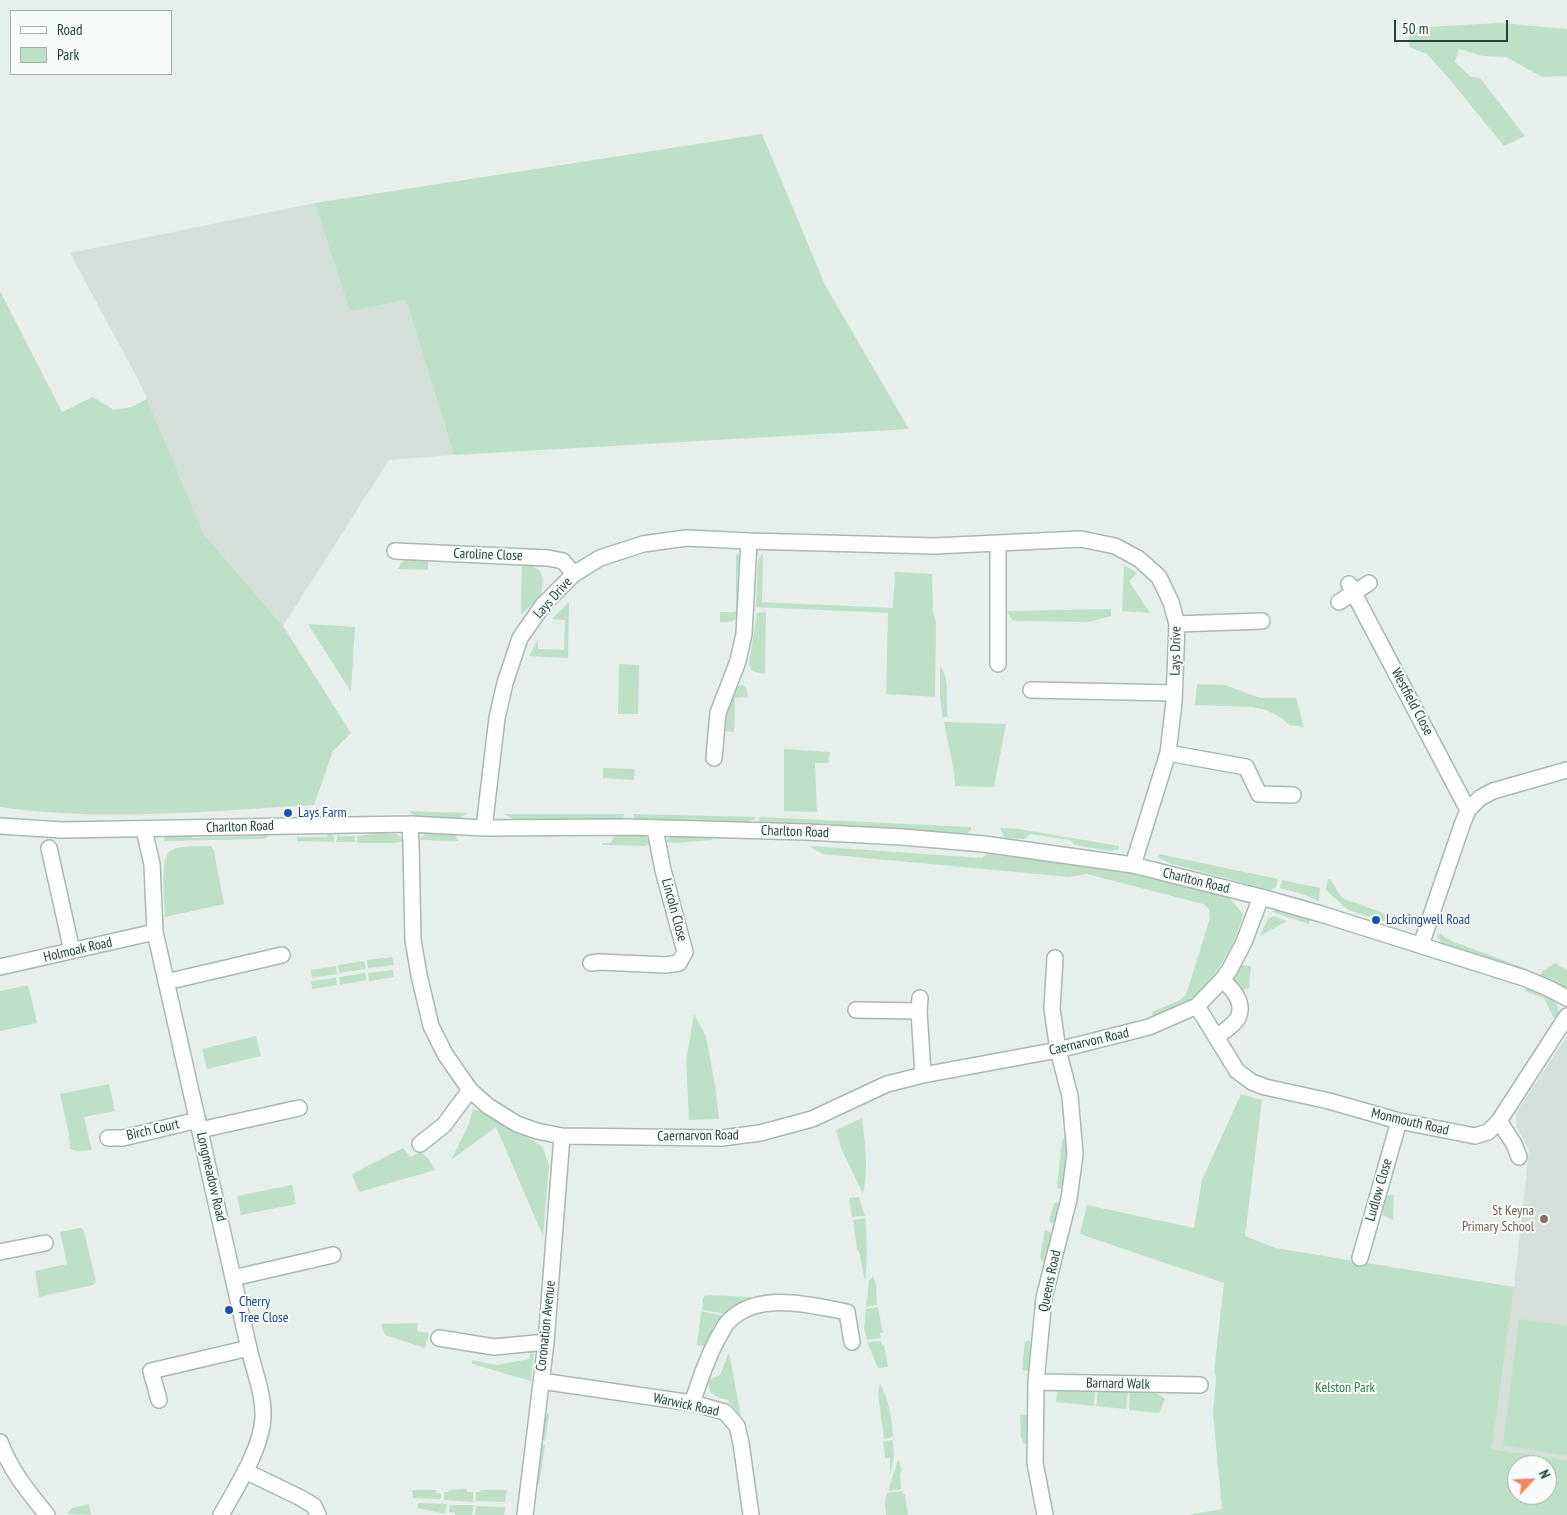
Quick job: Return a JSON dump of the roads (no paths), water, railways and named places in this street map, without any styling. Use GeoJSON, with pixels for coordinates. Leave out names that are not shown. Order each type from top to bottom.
{"type":"FeatureCollection","features":[{"type":"Feature","properties":{"kind":"street","name":"Lays Drive"},"geometry":{"type":"LineString","coordinates":[[484,828],[497,718],[505,683],[520,638],[543,605],[574,574],[600,558],[643,544],[686,538],[935,546],[1081,538],[1115,546],[1139,560],[1158,577],[1171,602],[1178,624],[1168,753],[1133,865]]}},
{"type":"Feature","properties":{"kind":"street"},"geometry":{"type":"LineString","coordinates":[[714,758],[718,713],[738,661],[744,634],[749,541]]}},
{"type":"Feature","properties":{"kind":"street"},"geometry":{"type":"LineString","coordinates":[[998,544],[1005,632],[998,664]]}},
{"type":"Feature","properties":{"kind":"street","name":"Caroline Close"},"geometry":{"type":"LineString","coordinates":[[395,551],[548,558],[563,561],[574,574]]}},
{"type":"Feature","properties":{"kind":"street"},"geometry":{"type":"LineString","coordinates":[[1339,602],[1352,588],[1369,583]]}},
{"type":"Feature","properties":{"kind":"street","name":"Westfield Close"},"geometry":{"type":"LineString","coordinates":[[1352,588],[1468,810]]}},
{"type":"Feature","properties":{"kind":"street"},"geometry":{"type":"LineString","coordinates":[[1178,624],[1262,621]]}},
{"type":"Feature","properties":{"kind":"street"},"geometry":{"type":"LineString","coordinates":[[1031,690],[1174,692]]}},
{"type":"Feature","properties":{"kind":"street"},"geometry":{"type":"LineString","coordinates":[[1168,753],[1246,767],[1259,794],[1292,795]]}},
{"type":"Feature","properties":{"kind":"street"},"geometry":{"type":"LineString","coordinates":[[1421,945],[1468,810],[1480,798],[1492,791],[1567,770]]}},
{"type":"Feature","properties":{"kind":"street","name":"Charlton Road"},"geometry":{"type":"LineString","coordinates":[[0,826],[62,830],[410,824],[484,828],[627,827],[807,832],[984,844],[1133,865],[1261,897],[1524,978],[1567,998]]}},
{"type":"Feature","properties":{"kind":"street","name":"Caernarvon Road"},"geometry":{"type":"LineString","coordinates":[[410,824],[414,940],[419,975],[431,1026],[445,1054],[470,1090],[488,1106],[517,1124],[536,1131],[562,1136],[722,1138],[760,1133],[812,1119],[888,1084],[923,1075],[1058,1050],[1149,1027],[1198,1006]]}},
{"type":"Feature","properties":{"kind":"street","name":"Lincoln Close"},"geometry":{"type":"LineString","coordinates":[[591,963],[666,965],[679,963],[685,952],[663,870],[655,828]]}},
{"type":"Feature","properties":{"kind":"street","name":"Longmeadow Road"},"geometry":{"type":"LineString","coordinates":[[144,830],[152,864],[155,932],[262,1400],[263,1417],[260,1436],[245,1471],[221,1515]]}},
{"type":"Feature","properties":{"kind":"street"},"geometry":{"type":"LineString","coordinates":[[49,848],[72,951]]}},
{"type":"Feature","properties":{"kind":"street"},"geometry":{"type":"LineString","coordinates":[[1198,1006],[1230,969],[1244,942],[1261,897]]}},
{"type":"Feature","properties":{"kind":"street","name":"Holmoak Road"},"geometry":{"type":"LineString","coordinates":[[0,967],[155,932]]}},
{"type":"Feature","properties":{"kind":"street"},"geometry":{"type":"LineString","coordinates":[[166,982],[282,955]]}},
{"type":"Feature","properties":{"kind":"street","name":"Queens Road"},"geometry":{"type":"LineString","coordinates":[[1044,1515],[1035,1463],[1036,1382],[1044,1298],[1069,1199],[1074,1162],[1074,1131],[1070,1096],[1058,1050],[1052,1010],[1055,958]]}},
{"type":"Feature","properties":{"kind":"street"},"geometry":{"type":"LineString","coordinates":[[1216,1037],[1237,1019],[1240,1008],[1236,994],[1222,980]]}},
{"type":"Feature","properties":{"kind":"street"},"geometry":{"type":"LineString","coordinates":[[856,1010],[920,1004],[923,1075]]}},
{"type":"Feature","properties":{"kind":"street","name":"Monmouth Road"},"geometry":{"type":"LineString","coordinates":[[1198,1006],[1237,1071],[1252,1082],[1399,1121],[1476,1136],[1488,1132],[1499,1121],[1567,1016]]}},
{"type":"Feature","properties":{"kind":"street"},"geometry":{"type":"LineString","coordinates":[[420,1144],[444,1125],[470,1090]]}},
{"type":"Feature","properties":{"kind":"street","name":"Birch Court"},"geometry":{"type":"LineString","coordinates":[[108,1138],[123,1138],[298,1108]]}},
{"type":"Feature","properties":{"kind":"street","name":"Ludlow Close"},"geometry":{"type":"LineString","coordinates":[[1360,1258],[1399,1121]]}},
{"type":"Feature","properties":{"kind":"street"},"geometry":{"type":"LineString","coordinates":[[1499,1121],[1514,1144],[1519,1157]]}},
{"type":"Feature","properties":{"kind":"street","name":"Coronation Avenue"},"geometry":{"type":"LineString","coordinates":[[525,1515],[546,1342],[562,1136]]}},
{"type":"Feature","properties":{"kind":"street"},"geometry":{"type":"LineString","coordinates":[[0,1252],[45,1243]]}},
{"type":"Feature","properties":{"kind":"street"},"geometry":{"type":"LineString","coordinates":[[233,1278],[333,1255]]}},
{"type":"Feature","properties":{"kind":"street"},"geometry":{"type":"LineString","coordinates":[[692,1403],[711,1351],[727,1323],[749,1308],[764,1303],[798,1302],[847,1312],[852,1342]]}},
{"type":"Feature","properties":{"kind":"street"},"geometry":{"type":"LineString","coordinates":[[439,1338],[494,1347],[546,1342]]}},
{"type":"Feature","properties":{"kind":"street"},"geometry":{"type":"LineString","coordinates":[[159,1400],[151,1371],[249,1348]]}},
{"type":"Feature","properties":{"kind":"street","name":"Warwick Road"},"geometry":{"type":"LineString","coordinates":[[541,1381],[692,1403],[725,1412],[737,1426],[751,1515]]}},
{"type":"Feature","properties":{"kind":"street","name":"Barnard Walk"},"geometry":{"type":"LineString","coordinates":[[1036,1382],[1200,1385]]}},
{"type":"Feature","properties":{"kind":"street"},"geometry":{"type":"LineString","coordinates":[[0,1442],[7,1460],[22,1484],[47,1515]]}},
{"type":"Feature","properties":{"kind":"street"},"geometry":{"type":"LineString","coordinates":[[245,1471],[301,1498],[314,1506],[318,1515]]}},
{"type":"Feature","properties":{"kind":"place","name":"Lays Farm"},"geometry":{"type":"Point","coordinates":[288,813]}},
{"type":"Feature","properties":{"kind":"place","name":"Lockingwell Road"},"geometry":{"type":"Point","coordinates":[1376,920]}},
{"type":"Feature","properties":{"kind":"place","name":"St Keyna Primary School"},"geometry":{"type":"Point","coordinates":[1544,1219]}},
{"type":"Feature","properties":{"kind":"place","name":"Cherry Tree Close"},"geometry":{"type":"Point","coordinates":[229,1310]}},
{"type":"Feature","properties":{"kind":"park label","name":"Kelston Park"},"geometry":{"type":"Point","coordinates":[1345,1388]}}]}
